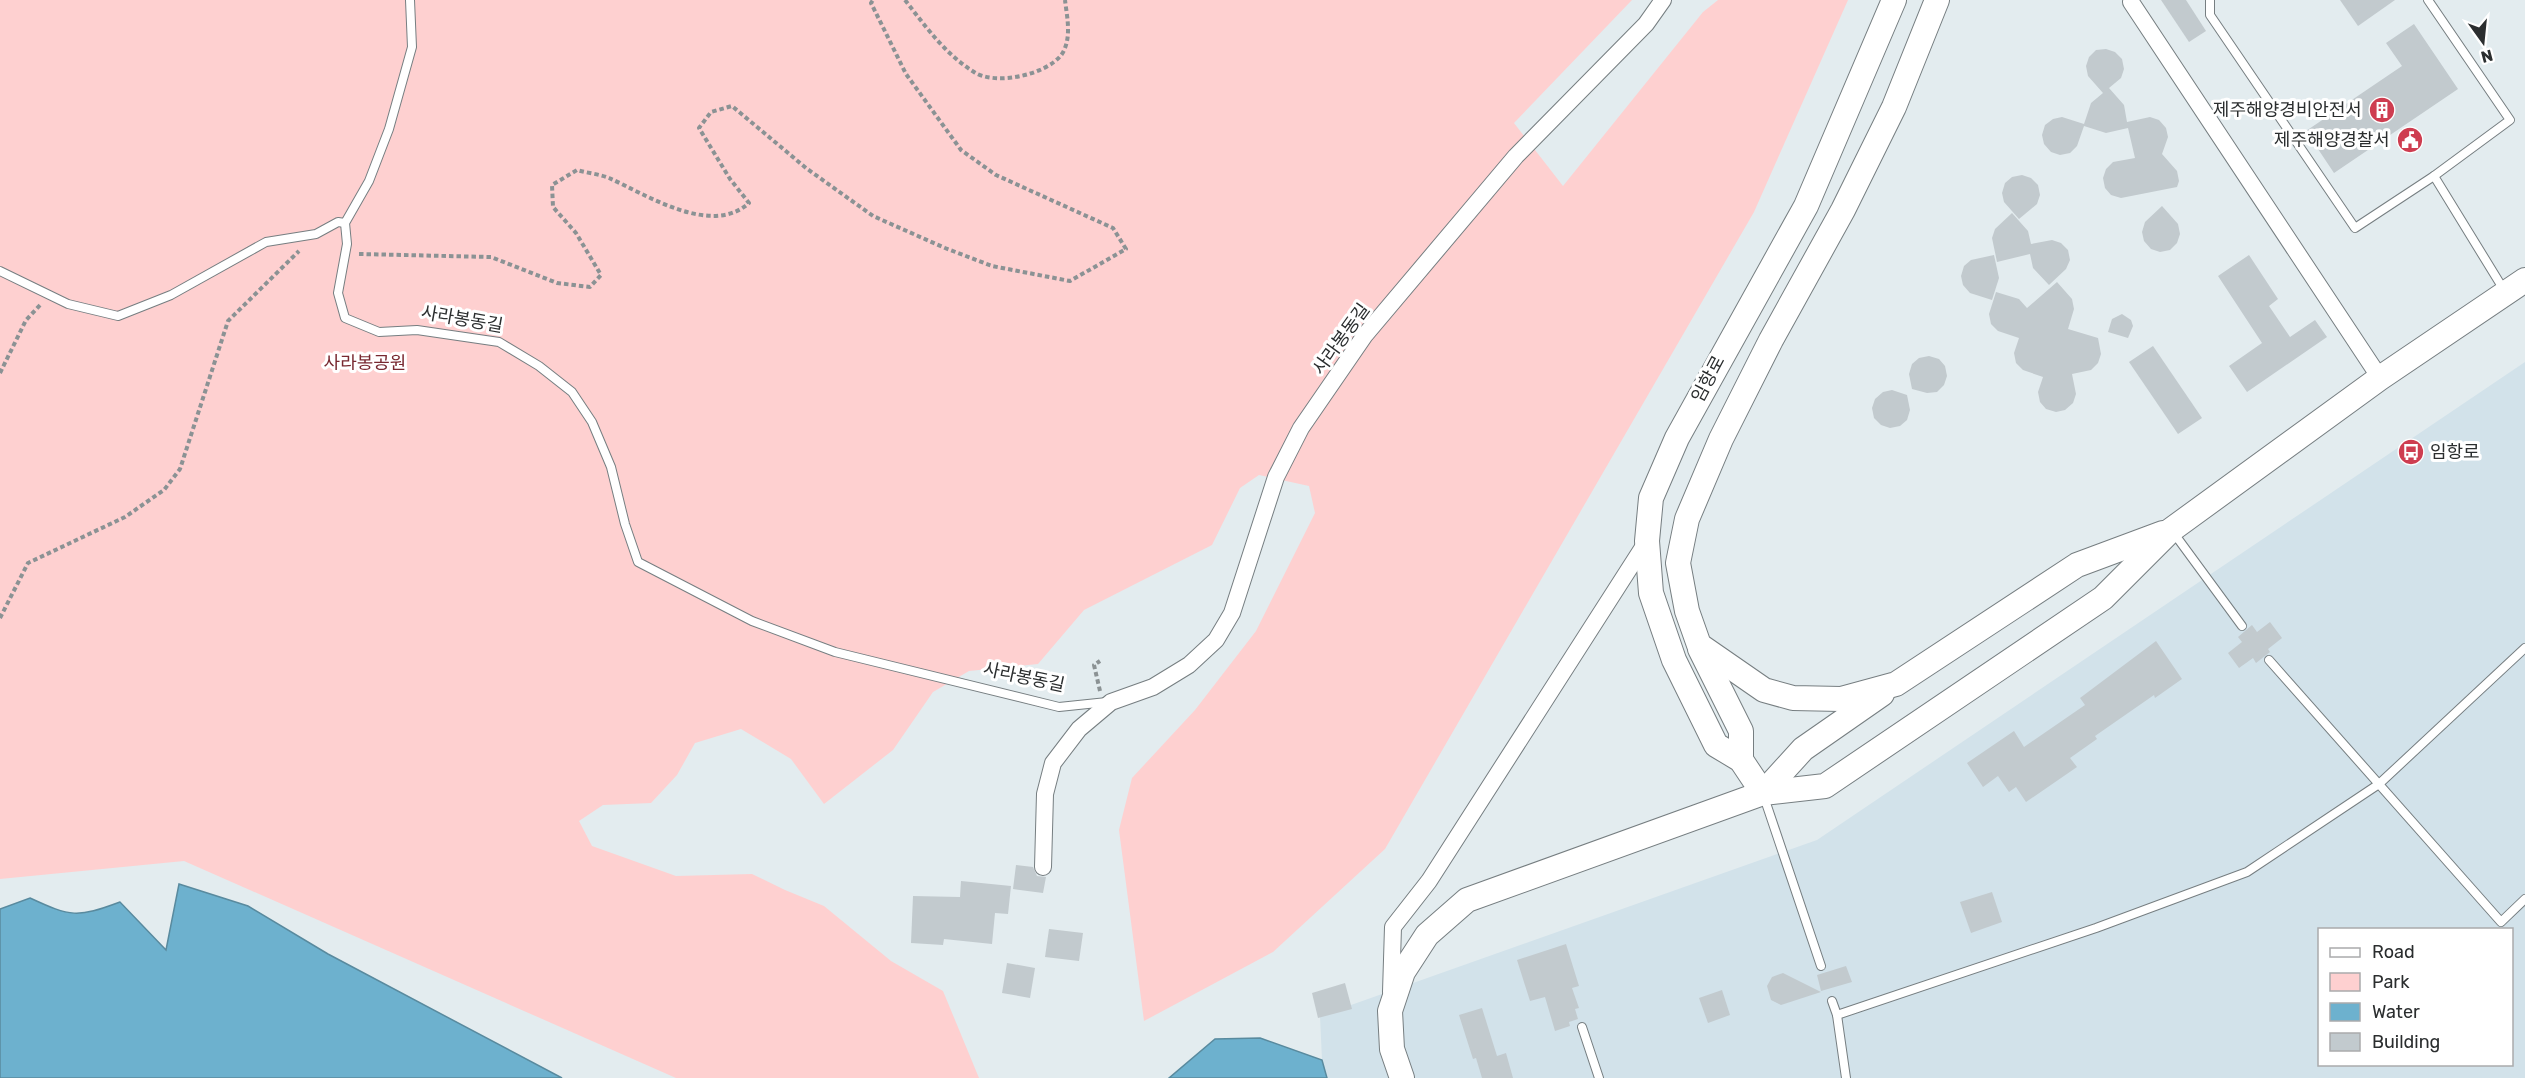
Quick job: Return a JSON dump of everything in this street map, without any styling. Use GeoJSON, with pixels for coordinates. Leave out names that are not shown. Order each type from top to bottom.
{"type":"FeatureCollection","features":[{"type":"Feature","properties":{"kind":"main road","name":"임항로"},"geometry":{"type":"LineString","coordinates":[[1763,793],[1741,760],[1716,745],[1674,660],[1652,593],[1647,541],[1651,498],[1677,438],[1806,206],[1894,0]]}},
{"type":"Feature","properties":{"kind":"main road"},"geometry":{"type":"LineString","coordinates":[[1741,760],[1741,731],[1699,645],[1687,611],[1678,563],[1688,519],[1731,420],[1771,340],[1843,210],[1894,107],[1937,0]]}},
{"type":"Feature","properties":{"kind":"main road"},"geometry":{"type":"LineString","coordinates":[[1402,1078],[1392,1049],[1390,1011],[1403,972],[1427,935],[1467,900],[1763,793],[1825,786],[2103,598],[2171,530],[2380,378],[2515,287]]}},
{"type":"Feature","properties":{"kind":"main road"},"geometry":{"type":"LineString","coordinates":[[1763,793],[1803,749],[1896,684],[2077,565],[2171,530]]}},
{"type":"Feature","properties":{"kind":"main road"},"geometry":{"type":"LineString","coordinates":[[1699,645],[1764,690],[1792,698],[1841,699],[1896,684]]}},
{"type":"Feature","properties":{"kind":"street","name":"사라봉동길"},"geometry":{"type":"LineString","coordinates":[[1107,703],[1153,687],[1189,665],[1216,640],[1232,613],[1276,477],[1301,428],[1359,344],[1516,156],[1646,24],[1663,0]]}},
{"type":"Feature","properties":{"kind":"street"},"geometry":{"type":"LineString","coordinates":[[2131,2],[2380,378]]}},
{"type":"Feature","properties":{"kind":"street"},"geometry":{"type":"LineString","coordinates":[[1390,1011],[1393,927],[1430,881],[1647,541]]}},
{"type":"Feature","properties":{"kind":"street"},"geometry":{"type":"LineString","coordinates":[[1043,867],[1045,794],[1053,763],[1079,729],[1107,703]]}},
{"type":"Feature","properties":{"kind":"lane","name":"사라봉동길"},"geometry":{"type":"LineString","coordinates":[[410,0],[412,47],[389,129],[369,181],[345,223],[347,244],[338,292],[345,318],[379,332],[417,330],[500,342],[538,366],[572,392],[592,422],[611,467],[625,524],[638,562],[752,621],[836,652],[1059,707],[1107,703]]}},
{"type":"Feature","properties":{"kind":"lane"},"geometry":{"type":"LineString","coordinates":[[2210,0],[2210,15],[2355,228],[2434,176],[2510,120],[2428,0]]}},
{"type":"Feature","properties":{"kind":"lane"},"geometry":{"type":"LineString","coordinates":[[2434,176],[2515,287]]}},
{"type":"Feature","properties":{"kind":"lane"},"geometry":{"type":"LineString","coordinates":[[0,271],[68,304],[117,316],[171,295],[267,242],[316,234],[338,222],[345,223]]}},
{"type":"Feature","properties":{"kind":"lane"},"geometry":{"type":"LineString","coordinates":[[2171,530],[2242,626]]}},
{"type":"Feature","properties":{"kind":"lane"},"geometry":{"type":"LineString","coordinates":[[1837,1015],[2096,928],[2247,872],[2379,784],[2525,648]]}},
{"type":"Feature","properties":{"kind":"lane"},"geometry":{"type":"LineString","coordinates":[[2270,660],[2501,922],[2525,899]]}},
{"type":"Feature","properties":{"kind":"lane"},"geometry":{"type":"LineString","coordinates":[[1763,793],[1821,966]]}},
{"type":"Feature","properties":{"kind":"lane"},"geometry":{"type":"LineString","coordinates":[[1832,1000],[1837,1015],[1846,1078]]}},
{"type":"Feature","properties":{"kind":"lane"},"geometry":{"type":"LineString","coordinates":[[1582,1027],[1599,1078]]}},
{"type":"Feature","properties":{"kind":"path"},"geometry":{"type":"LineString","coordinates":[[344,254],[436,254],[490,257],[557,283],[590,287],[601,275],[576,233],[553,207],[552,185],[577,170],[606,177],[697,216],[720,216],[740,212],[749,203],[730,179],[699,128],[711,112],[732,106],[806,168],[873,216],[945,249],[992,266],[1070,281],[1126,249],[1113,228],[996,175],[961,150],[906,74],[871,3],[873,0]]}},
{"type":"Feature","properties":{"kind":"path"},"geometry":{"type":"LineString","coordinates":[[905,0],[939,45],[976,74],[1010,79],[1044,70],[1062,53],[1069,27],[1065,0]]}},
{"type":"Feature","properties":{"kind":"path"},"geometry":{"type":"LineString","coordinates":[[0,618],[28,563],[125,517],[164,490],[180,470],[228,321],[316,234]]}},
{"type":"Feature","properties":{"kind":"path"},"geometry":{"type":"LineString","coordinates":[[0,373],[26,320],[49,295]]}},
{"type":"Feature","properties":{"kind":"path"},"geometry":{"type":"LineString","coordinates":[[1100,661],[1094,665],[1107,703]]}},
{"type":"Feature","properties":{"kind":"shaded area"},"geometry":{"type":"Polygon","coordinates":[[[2525,362],[2525,1078],[1327,1078],[1322,1060],[1320,1016],[1817,840],[2525,362]]]}},
{"type":"Feature","properties":{"kind":"green space","name":"사라봉공원"},"geometry":{"type":"Polygon","coordinates":[[[0,0],[1632,0],[1514,123],[1563,186],[1703,12],[1718,0],[1848,0],[1754,212],[1385,849],[1273,952],[1144,1021],[1119,830],[1132,778],[1195,710],[1256,631],[1315,513],[1309,486],[1259,475],[1240,488],[1212,545],[1084,610],[1038,664],[969,671],[933,692],[893,750],[824,804],[791,759],[741,729],[695,743],[677,775],[651,803],[603,805],[579,821],[592,846],[676,876],[752,874],[824,906],[891,961],[943,991],[979,1078],[676,1078],[184,861],[0,879],[0,0]]]}},
{"type":"Feature","properties":{"kind":"water"},"geometry":{"type":"Polygon","coordinates":[[[179,884],[248,906],[328,954],[562,1078],[0,1078],[0,909],[30,898],[55,909],[74,913],[94,911],[120,902],[166,950],[179,884]]]}},
{"type":"Feature","properties":{"kind":"water"},"geometry":{"type":"Polygon","coordinates":[[[1260,1038],[1322,1060],[1327,1078],[1169,1078],[1215,1039],[1260,1038]]]}},
{"type":"Feature","properties":{"kind":"building"},"geometry":{"type":"Polygon","coordinates":[[[2161,0],[2186,0],[2206,31],[2189,42],[2161,0]]]}},
{"type":"Feature","properties":{"kind":"building"},"geometry":{"type":"Polygon","coordinates":[[[2340,0],[2395,0],[2358,26],[2340,0]]]}},
{"type":"Feature","properties":{"kind":"building","name":"제주해양경비안전서"},"geometry":{"type":"Polygon","coordinates":[[[2414,24],[2458,89],[2334,173],[2306,131],[2402,66],[2386,43],[2414,24]]]}},
{"type":"Feature","properties":{"kind":"building"},"geometry":{"type":"Polygon","coordinates":[[[2106,49],[2115,52],[2122,59],[2124,69],[2121,78],[2109,88],[2124,105],[2127,122],[2150,117],[2159,120],[2166,128],[2168,137],[2162,154],[2177,171],[2179,181],[2177,187],[2121,198],[2111,195],[2105,188],[2103,178],[2106,169],[2113,162],[2135,158],[2128,128],[2106,133],[2084,126],[2077,146],[2070,153],[2060,155],[2051,152],[2044,144],[2042,135],[2045,125],[2053,119],[2062,117],[2084,124],[2091,103],[2103,93],[2088,76],[2086,66],[2089,57],[2096,50],[2106,49]]]}},
{"type":"Feature","properties":{"kind":"building"},"geometry":{"type":"Polygon","coordinates":[[[2022,175],[2031,178],[2038,185],[2040,195],[2037,204],[2019,219],[2004,202],[2002,193],[2005,183],[2012,177],[2022,175]]]}},
{"type":"Feature","properties":{"kind":"building"},"geometry":{"type":"Polygon","coordinates":[[[2162,206],[2178,224],[2180,234],[2177,243],[2170,250],[2160,252],[2151,249],[2144,241],[2142,232],[2145,222],[2162,206]]]}},
{"type":"Feature","properties":{"kind":"building"},"geometry":{"type":"Polygon","coordinates":[[[2012,213],[2028,231],[2031,244],[2052,240],[2061,243],[2068,250],[2070,260],[2066,269],[2049,285],[2033,268],[2030,254],[1997,262],[1992,238],[1995,229],[2012,213]]]}},
{"type":"Feature","properties":{"kind":"building"},"geometry":{"type":"Polygon","coordinates":[[[1994,255],[1999,278],[1992,300],[1970,293],[1963,285],[1961,276],[1964,266],[1971,260],[1994,255]]]}},
{"type":"Feature","properties":{"kind":"building"},"geometry":{"type":"Polygon","coordinates":[[[2249,255],[2278,299],[2269,306],[2290,337],[2315,320],[2327,337],[2247,392],[2229,366],[2262,343],[2218,276],[2249,255]]]}},
{"type":"Feature","properties":{"kind":"building"},"geometry":{"type":"Polygon","coordinates":[[[2057,282],[2072,299],[2074,309],[2068,329],[2098,338],[2101,354],[2098,363],[2091,370],[2072,374],[2076,394],[2073,403],[2065,410],[2056,412],[2046,409],[2040,402],[2038,392],[2043,377],[2023,370],[2016,363],[2014,353],[2019,338],[1998,331],[1991,324],[1989,314],[1996,292],[2019,299],[2027,308],[2057,282]]]}},
{"type":"Feature","properties":{"kind":"building"},"geometry":{"type":"Polygon","coordinates":[[[2122,314],[2131,320],[2133,326],[2128,338],[2108,332],[2112,319],[2122,314]]]}},
{"type":"Feature","properties":{"kind":"building"},"geometry":{"type":"Polygon","coordinates":[[[2153,346],[2202,418],[2178,434],[2129,362],[2153,346]]]}},
{"type":"Feature","properties":{"kind":"building"},"geometry":{"type":"Polygon","coordinates":[[[1929,356],[1939,359],[1945,366],[1947,376],[1944,385],[1937,392],[1927,393],[1912,389],[1909,374],[1912,364],[1919,358],[1929,356]]]}},
{"type":"Feature","properties":{"kind":"building"},"geometry":{"type":"Polygon","coordinates":[[[1892,390],[1907,395],[1910,410],[1907,420],[1900,426],[1890,428],[1881,425],[1874,418],[1872,408],[1875,399],[1883,392],[1892,390]]]}},
{"type":"Feature","properties":{"kind":"building"},"geometry":{"type":"Polygon","coordinates":[[[2270,622],[2282,638],[2256,663],[2253,658],[2239,668],[2228,653],[2242,642],[2238,637],[2252,625],[2257,632],[2270,622]]]}},
{"type":"Feature","properties":{"kind":"building"},"geometry":{"type":"Polygon","coordinates":[[[2156,641],[2182,679],[2155,698],[2154,695],[2095,736],[2097,739],[2070,758],[2077,767],[2026,802],[2016,787],[2009,792],[1998,776],[1983,787],[1967,763],[2014,731],[2024,747],[2085,705],[2080,698],[2156,641]]]}},
{"type":"Feature","properties":{"kind":"building"},"geometry":{"type":"Polygon","coordinates":[[[1016,865],[1033,867],[1037,876],[1046,877],[1043,893],[1013,889],[1016,865]]]}},
{"type":"Feature","properties":{"kind":"building"},"geometry":{"type":"Polygon","coordinates":[[[961,881],[1011,886],[1008,914],[995,913],[992,944],[944,939],[943,945],[911,943],[913,896],[960,897],[961,881]]]}},
{"type":"Feature","properties":{"kind":"building"},"geometry":{"type":"Polygon","coordinates":[[[1992,892],[2002,922],[1971,933],[1960,902],[1992,892]]]}},
{"type":"Feature","properties":{"kind":"building"},"geometry":{"type":"Polygon","coordinates":[[[1049,929],[1083,933],[1079,961],[1045,957],[1049,929]]]}},
{"type":"Feature","properties":{"kind":"building"},"geometry":{"type":"Polygon","coordinates":[[[1566,944],[1579,986],[1572,988],[1579,1008],[1575,1009],[1578,1019],[1569,1022],[1570,1026],[1555,1031],[1545,997],[1530,1001],[1517,960],[1566,944]]]}},
{"type":"Feature","properties":{"kind":"building"},"geometry":{"type":"Polygon","coordinates":[[[1007,963],[1035,968],[1030,998],[1002,993],[1007,963]]]}},
{"type":"Feature","properties":{"kind":"building"},"geometry":{"type":"Polygon","coordinates":[[[1846,966],[1852,982],[1821,991],[1817,975],[1846,966]]]}},
{"type":"Feature","properties":{"kind":"building"},"geometry":{"type":"Polygon","coordinates":[[[1783,973],[1821,992],[1781,1005],[1771,1000],[1767,986],[1772,977],[1783,973]]]}},
{"type":"Feature","properties":{"kind":"building"},"geometry":{"type":"Polygon","coordinates":[[[1345,983],[1352,1009],[1318,1018],[1312,993],[1345,983]]]}},
{"type":"Feature","properties":{"kind":"building"},"geometry":{"type":"Polygon","coordinates":[[[1722,990],[1730,1015],[1708,1023],[1699,998],[1722,990]]]}},
{"type":"Feature","properties":{"kind":"building"},"geometry":{"type":"Polygon","coordinates":[[[1482,1008],[1497,1056],[1506,1053],[1513,1078],[1482,1078],[1476,1058],[1473,1059],[1459,1015],[1482,1008]]]}},
{"type":"Feature","properties":{"kind":"place","name":"제주해양경비안전서"},"geometry":{"type":"Point","coordinates":[2382,110]}},
{"type":"Feature","properties":{"kind":"place","name":"제주해양경찰서"},"geometry":{"type":"Point","coordinates":[2410,140]}},
{"type":"Feature","properties":{"kind":"place","name":"임항로"},"geometry":{"type":"Point","coordinates":[2411,452]}}]}
